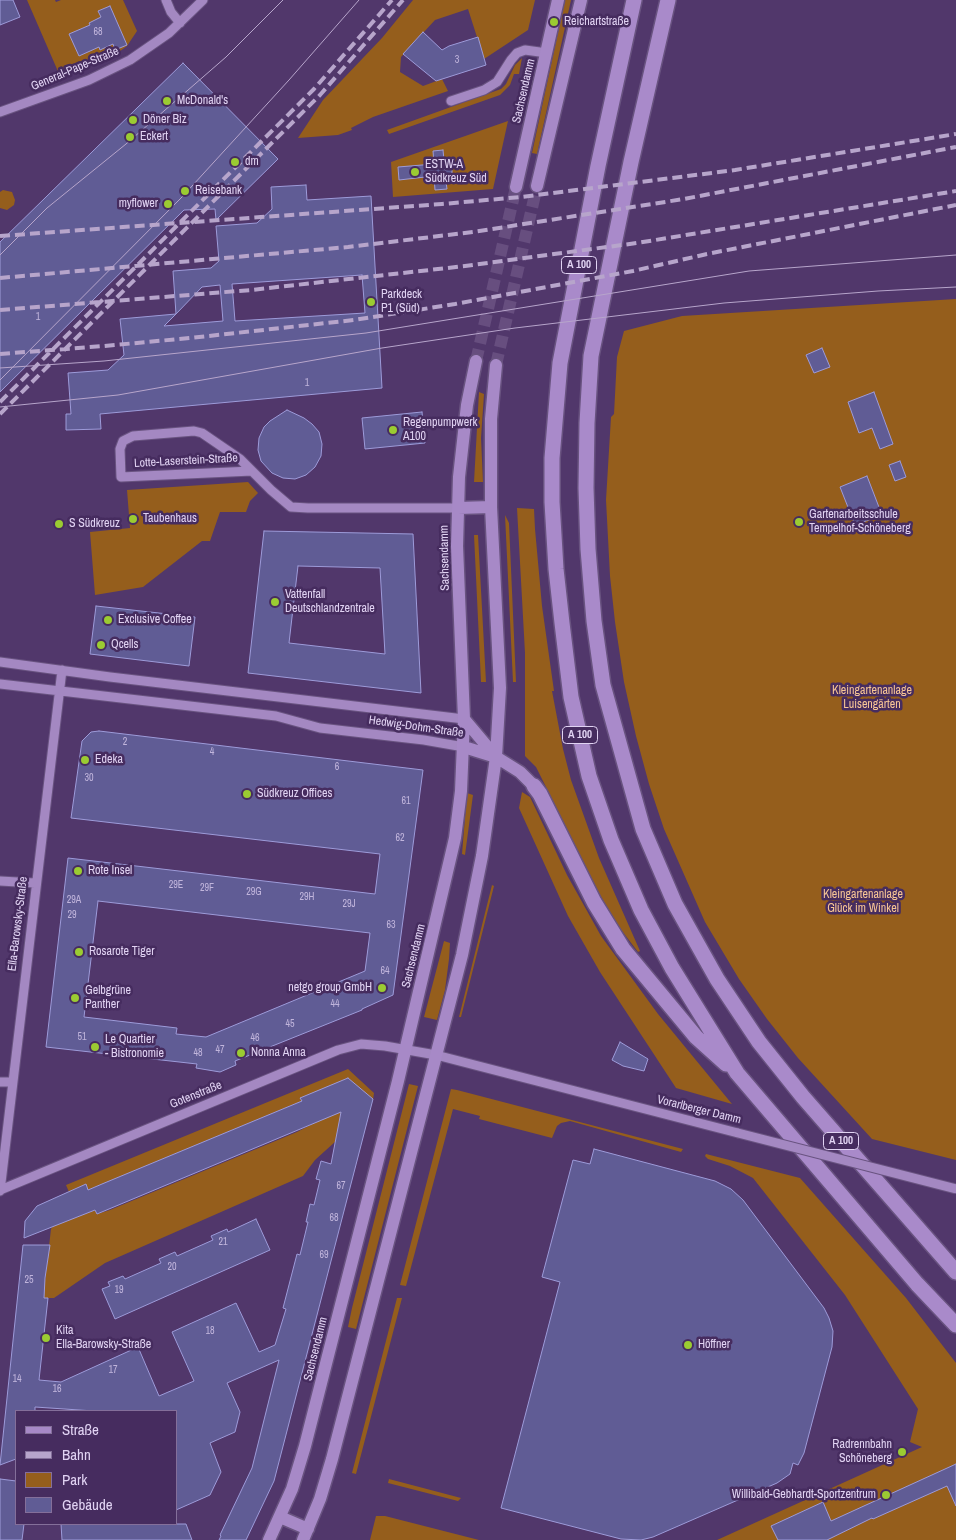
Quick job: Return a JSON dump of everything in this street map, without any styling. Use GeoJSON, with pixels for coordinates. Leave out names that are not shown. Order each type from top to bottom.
{"type":"FeatureCollection","features":[{"type":"Feature","properties":{"kind":"highway","name":"A 100"},"geometry":{"type":"LineString","coordinates":[[634,0],[598,166],[560,362],[552,458],[552,502],[556,569],[571,697],[590,776],[611,840],[654,936],[676,976],[737,1073],[911,1276],[956,1325]]}},
{"type":"Feature","properties":{"kind":"highway","name":"A 100"},"geometry":{"type":"LineString","coordinates":[[668,0],[631,162],[591,356],[587,423],[586,488],[588,549],[592,603],[603,685],[643,829],[674,904],[720,985],[759,1042],[802,1097],[956,1272]]}},
{"type":"Feature","properties":{"kind":"highway"},"geometry":{"type":"LineString","coordinates":[[534,786],[540,794],[594,902],[623,950],[696,1037],[737,1073]]}},
{"type":"Feature","properties":{"kind":"main road","name":"Sachsendamm"},"geometry":{"type":"LineString","coordinates":[[516,187],[558,0]]}},
{"type":"Feature","properties":{"kind":"main road"},"geometry":{"type":"LineString","coordinates":[[537,186],[581,0]]}},
{"type":"Feature","properties":{"kind":"main road","name":"Sachsendamm"},"geometry":{"type":"LineString","coordinates":[[269,1540],[295,1480],[305,1446],[405,1049],[455,838],[464,747],[457,546],[459,477],[464,429],[476,361]]}},
{"type":"Feature","properties":{"kind":"main road"},"geometry":{"type":"LineString","coordinates":[[280,1517],[306,1534],[320,1499],[332,1459],[462,955],[479,874],[496,757],[500,682],[492,507],[491,419],[496,365]]}},
{"type":"Feature","properties":{"kind":"main road"},"geometry":{"type":"LineString","coordinates":[[458,508],[492,507]]}},
{"type":"Feature","properties":{"kind":"main road","name":"Hedwig-Dohm-Straße"},"geometry":{"type":"LineString","coordinates":[[464,718],[496,757]]}},
{"type":"Feature","properties":{"kind":"main road","name":"Hedwig-Dohm-Straße"},"geometry":{"type":"LineString","coordinates":[[464,747],[496,757]]}},
{"type":"Feature","properties":{"kind":"main road"},"geometry":{"type":"LineString","coordinates":[[496,757],[520,772],[534,786]]}},
{"type":"Feature","properties":{"kind":"street"},"geometry":{"type":"LineString","coordinates":[[166,0],[171,12],[180,23]]}},
{"type":"Feature","properties":{"kind":"street","name":"General-Pape-Straße"},"geometry":{"type":"LineString","coordinates":[[0,112],[115,68],[144,51],[180,23],[204,0]]}},
{"type":"Feature","properties":{"kind":"street"},"geometry":{"type":"LineString","coordinates":[[451,101],[494,85],[518,52],[525,50],[547,52]]}},
{"type":"Feature","properties":{"kind":"street","name":"Lotte-Laserstein-Straße"},"geometry":{"type":"LineString","coordinates":[[252,471],[121,477],[120,449],[123,441],[133,436],[194,431],[202,433],[240,459],[252,471],[283,502],[291,507],[458,508]]}},
{"type":"Feature","properties":{"kind":"street","name":"Hedwig-Dohm-Straße"},"geometry":{"type":"LineString","coordinates":[[0,662],[464,718]]}},
{"type":"Feature","properties":{"kind":"street","name":"Ella-Barowsky-Straße"},"geometry":{"type":"LineString","coordinates":[[0,1190],[35,883],[62,670]]}},
{"type":"Feature","properties":{"kind":"street","name":"Hedwig-Dohm-Straße"},"geometry":{"type":"LineString","coordinates":[[0,684],[276,716],[320,728],[424,740],[464,747]]}},
{"type":"Feature","properties":{"kind":"street"},"geometry":{"type":"LineString","coordinates":[[0,880],[35,883]]}},
{"type":"Feature","properties":{"kind":"street","name":"Gotenstraße"},"geometry":{"type":"LineString","coordinates":[[0,1190],[350,1046],[373,1044],[436,1055]]}},
{"type":"Feature","properties":{"kind":"street","name":"Vorarlberger Damm"},"geometry":{"type":"LineString","coordinates":[[436,1055],[956,1189]]}},
{"type":"Feature","properties":{"kind":"street"},"geometry":{"type":"LineString","coordinates":[[0,1082],[12,1082]]}},
{"type":"Feature","properties":{"kind":"green space"},"geometry":{"type":"Polygon","coordinates":[[[27,0],[55,0],[56,2],[61,0],[123,0],[137,31],[127,46],[116,54],[60,76],[27,0]]]}},
{"type":"Feature","properties":{"kind":"green space"},"geometry":{"type":"Polygon","coordinates":[[[413,0],[535,0],[528,30],[484,59],[468,9],[435,20],[401,57],[400,72],[423,86],[442,79],[448,91],[373,117],[351,128],[352,130],[338,135],[298,138],[323,100],[382,38],[413,0]]]}},
{"type":"Feature","properties":{"kind":"green space"},"geometry":{"type":"Polygon","coordinates":[[[565,0],[571,0],[537,154],[532,153],[565,0]]]}},
{"type":"Feature","properties":{"kind":"green space"},"geometry":{"type":"Polygon","coordinates":[[[522,58],[519,74],[514,74],[510,85],[500,95],[389,134],[387,130],[501,89],[506,84],[515,65],[522,58]]]}},
{"type":"Feature","properties":{"kind":"green space"},"geometry":{"type":"Polygon","coordinates":[[[508,121],[493,189],[393,197],[391,162],[508,121]]]}},
{"type":"Feature","properties":{"kind":"green space"},"geometry":{"type":"Polygon","coordinates":[[[3,190],[12,192],[15,200],[14,205],[7,210],[0,208],[0,192],[3,190]]]}},
{"type":"Feature","properties":{"kind":"green space"},"geometry":{"type":"Polygon","coordinates":[[[956,299],[956,1160],[872,1139],[798,1058],[767,1019],[739,979],[705,922],[664,829],[636,736],[624,682],[615,622],[610,576],[606,500],[617,357],[624,331],[682,316],[956,299]]]}},
{"type":"Feature","properties":{"kind":"green space"},"geometry":{"type":"Polygon","coordinates":[[[479,392],[484,394],[481,438],[483,482],[474,482],[479,392]]]}},
{"type":"Feature","properties":{"kind":"green space"},"geometry":{"type":"Polygon","coordinates":[[[248,482],[258,493],[250,501],[246,512],[220,512],[210,541],[202,541],[143,587],[95,595],[90,532],[130,528],[127,490],[248,482]]]}},
{"type":"Feature","properties":{"kind":"green space"},"geometry":{"type":"Polygon","coordinates":[[[517,508],[534,509],[542,606],[554,691],[552,691],[571,780],[599,858],[640,951],[638,952],[619,927],[600,895],[536,767],[525,756],[525,653],[517,508]]]}},
{"type":"Feature","properties":{"kind":"green space"},"geometry":{"type":"Polygon","coordinates":[[[505,515],[509,523],[516,682],[513,682],[505,515]]]}},
{"type":"Feature","properties":{"kind":"green space"},"geometry":{"type":"Polygon","coordinates":[[[474,535],[478,535],[486,682],[481,682],[474,535]]]}},
{"type":"Feature","properties":{"kind":"green space"},"geometry":{"type":"Polygon","coordinates":[[[522,792],[530,797],[567,875],[601,936],[658,1014],[732,1104],[676,1088],[600,972],[568,916],[519,808],[522,792]]]}},
{"type":"Feature","properties":{"kind":"green space"},"geometry":{"type":"Polygon","coordinates":[[[467,793],[473,795],[465,855],[462,854],[467,793]]]}},
{"type":"Feature","properties":{"kind":"green space"},"geometry":{"type":"Polygon","coordinates":[[[492,885],[494,886],[461,1017],[459,1017],[492,885]]]}},
{"type":"Feature","properties":{"kind":"green space"},"geometry":{"type":"Polygon","coordinates":[[[444,941],[450,943],[449,959],[445,990],[437,1020],[424,1017],[444,941]]]}},
{"type":"Feature","properties":{"kind":"green space"},"geometry":{"type":"Polygon","coordinates":[[[348,1069],[374,1093],[373,1100],[301,1098],[302,1101],[88,1190],[86,1185],[69,1192],[66,1185],[348,1069]]]}},
{"type":"Feature","properties":{"kind":"green space"},"geometry":{"type":"Polygon","coordinates":[[[409,1084],[418,1086],[356,1329],[348,1327],[352,1308],[409,1084]]]}},
{"type":"Feature","properties":{"kind":"green space"},"geometry":{"type":"Polygon","coordinates":[[[451,1089],[683,1149],[681,1152],[570,1121],[557,1126],[552,1138],[479,1119],[480,1116],[453,1109],[406,1286],[400,1285],[451,1089]]]}},
{"type":"Feature","properties":{"kind":"green space"},"geometry":{"type":"Polygon","coordinates":[[[343,1108],[336,1141],[315,1160],[303,1176],[105,1263],[54,1298],[43,1298],[51,1229],[53,1226],[95,1210],[97,1214],[110,1210],[297,1132],[343,1108]]]}},
{"type":"Feature","properties":{"kind":"green space"},"geometry":{"type":"Polygon","coordinates":[[[706,1154],[800,1178],[906,1298],[956,1363],[956,1540],[717,1540],[922,1447],[910,1442],[918,1409],[845,1295],[753,1178],[730,1166],[708,1159],[705,1156],[706,1154]]]}},
{"type":"Feature","properties":{"kind":"green space"},"geometry":{"type":"Polygon","coordinates":[[[397,1298],[402,1298],[356,1474],[352,1473],[397,1298]]]}},
{"type":"Feature","properties":{"kind":"green space"},"geometry":{"type":"Polygon","coordinates":[[[389,1479],[461,1498],[458,1501],[388,1483],[389,1479]]]}},
{"type":"Feature","properties":{"kind":"green space"},"geometry":{"type":"Polygon","coordinates":[[[376,1516],[385,1516],[479,1540],[370,1540],[376,1516]]]}},
{"type":"Feature","properties":{"kind":"building"},"geometry":{"type":"Polygon","coordinates":[[[0,0],[13,0],[20,17],[0,25],[0,0]]]}},
{"type":"Feature","properties":{"kind":"building"},"geometry":{"type":"Polygon","coordinates":[[[110,6],[127,45],[115,50],[113,44],[100,50],[99,47],[79,56],[69,34],[90,25],[89,23],[101,17],[98,11],[110,6]]]}},
{"type":"Feature","properties":{"kind":"building"},"geometry":{"type":"Polygon","coordinates":[[[423,32],[442,50],[478,37],[486,65],[436,81],[403,54],[423,32]]]}},
{"type":"Feature","properties":{"kind":"building"},"geometry":{"type":"Polygon","coordinates":[[[183,63],[278,159],[216,220],[215,209],[184,210],[0,392],[0,242],[183,63]]]}},
{"type":"Feature","properties":{"kind":"building"},"geometry":{"type":"Polygon","coordinates":[[[443,150],[445,170],[452,169],[452,181],[446,182],[447,189],[435,190],[434,176],[399,180],[398,167],[434,164],[433,151],[443,150]]]}},
{"type":"Feature","properties":{"kind":"building","name":"Parkdeck P1 (Süd)"},"geometry":{"type":"Polygon","coordinates":[[[306,185],[307,200],[371,196],[382,388],[100,414],[101,429],[66,430],[66,414],[71,414],[68,373],[108,370],[124,355],[120,319],[176,314],[173,271],[211,268],[219,261],[216,226],[257,223],[272,209],[271,187],[306,185]],[[362,275],[232,284],[235,321],[365,313],[362,275]],[[220,285],[202,287],[164,326],[223,321],[220,285]]]}},
{"type":"Feature","properties":{"kind":"building"},"geometry":{"type":"Polygon","coordinates":[[[822,348],[830,367],[814,373],[806,355],[822,348]]]}},
{"type":"Feature","properties":{"kind":"building"},"geometry":{"type":"Polygon","coordinates":[[[874,392],[893,444],[880,449],[872,428],[859,433],[848,402],[874,392]]]}},
{"type":"Feature","properties":{"kind":"building"},"geometry":{"type":"Polygon","coordinates":[[[287,410],[312,424],[319,432],[322,444],[321,456],[315,467],[306,475],[295,479],[283,478],[272,473],[261,461],[258,450],[259,438],[264,427],[287,410]]]}},
{"type":"Feature","properties":{"kind":"building","name":"Regenpumpwerk A100"},"geometry":{"type":"Polygon","coordinates":[[[422,412],[425,443],[365,449],[362,418],[422,412]]]}},
{"type":"Feature","properties":{"kind":"building"},"geometry":{"type":"Polygon","coordinates":[[[900,461],[906,477],[895,481],[889,465],[900,461]]]}},
{"type":"Feature","properties":{"kind":"building"},"geometry":{"type":"Polygon","coordinates":[[[867,476],[882,515],[855,525],[840,487],[867,476]]]}},
{"type":"Feature","properties":{"kind":"building","name":"Vattenfall Deutschlandzentrale"},"geometry":{"type":"Polygon","coordinates":[[[264,531],[413,534],[421,693],[248,673],[264,531]],[[298,566],[289,643],[385,654],[380,568],[298,566]]]}},
{"type":"Feature","properties":{"kind":"building"},"geometry":{"type":"Polygon","coordinates":[[[96,606],[195,617],[189,666],[90,654],[96,606]]]}},
{"type":"Feature","properties":{"kind":"building"},"geometry":{"type":"Polygon","coordinates":[[[99,731],[423,770],[393,995],[362,1010],[235,1061],[236,1065],[220,1072],[196,1068],[197,1064],[46,1047],[68,858],[375,894],[380,854],[71,818],[82,741],[91,732],[99,731]],[[98,901],[84,1017],[177,1028],[176,1034],[206,1037],[365,971],[370,933],[98,901]]]}},
{"type":"Feature","properties":{"kind":"building"},"geometry":{"type":"Polygon","coordinates":[[[620,1042],[648,1059],[644,1071],[623,1066],[612,1060],[620,1042]]]}},
{"type":"Feature","properties":{"kind":"building"},"geometry":{"type":"Polygon","coordinates":[[[348,1078],[373,1099],[274,1481],[246,1540],[219,1540],[252,1468],[279,1360],[227,1383],[240,1412],[235,1432],[210,1443],[221,1472],[210,1495],[178,1509],[178,1410],[79,1410],[35,1407],[35,1410],[15,1410],[15,1459],[0,1465],[23,1245],[50,1245],[44,1298],[48,1298],[39,1380],[61,1382],[138,1347],[159,1396],[194,1381],[172,1332],[236,1303],[259,1352],[275,1345],[286,1309],[283,1308],[297,1254],[300,1255],[308,1222],[306,1222],[310,1204],[314,1205],[320,1180],[316,1179],[321,1161],[331,1164],[341,1112],[97,1214],[95,1210],[24,1238],[25,1221],[37,1206],[86,1184],[88,1190],[302,1101],[300,1098],[348,1078]]]}},
{"type":"Feature","properties":{"kind":"building","name":"Höffner"},"geometry":{"type":"Polygon","coordinates":[[[594,1149],[715,1181],[731,1189],[743,1200],[824,1308],[833,1331],[832,1347],[804,1453],[798,1465],[793,1463],[790,1474],[777,1483],[653,1537],[641,1540],[621,1539],[501,1508],[560,1282],[542,1277],[573,1160],[590,1164],[594,1149]]]}},
{"type":"Feature","properties":{"kind":"building"},"geometry":{"type":"Polygon","coordinates":[[[256,1219],[270,1250],[115,1319],[102,1289],[110,1286],[108,1282],[123,1276],[125,1279],[161,1263],[159,1259],[175,1252],[177,1256],[213,1240],[211,1236],[227,1229],[228,1232],[256,1219]]]}},
{"type":"Feature","properties":{"kind":"building"},"geometry":{"type":"Polygon","coordinates":[[[956,1464],[956,1506],[947,1486],[872,1518],[827,1540],[778,1540],[771,1526],[823,1502],[831,1521],[956,1464]]]}},
{"type":"Feature","properties":{"kind":"building"},"geometry":{"type":"Polygon","coordinates":[[[0,1479],[15,1481],[15,1525],[24,1525],[22,1540],[0,1540],[0,1479]]]}},
{"type":"Feature","properties":{"kind":"building"},"geometry":{"type":"Polygon","coordinates":[[[186,1524],[192,1540],[62,1540],[61,1525],[186,1524]]]}},
{"type":"Feature","properties":{"kind":"tunnel"},"geometry":{"type":"LineString","coordinates":[[496,365],[537,186]]}},
{"type":"Feature","properties":{"kind":"tunnel"},"geometry":{"type":"LineString","coordinates":[[476,361],[516,187]]}},
{"type":"Feature","properties":{"kind":"tram line"},"geometry":{"type":"LineString","coordinates":[[0,255],[47,208],[126,144],[226,57],[283,0]]}},
{"type":"Feature","properties":{"kind":"tram line"},"geometry":{"type":"LineString","coordinates":[[0,380],[182,197],[359,0]]}},
{"type":"Feature","properties":{"kind":"tram line"},"geometry":{"type":"LineString","coordinates":[[0,368],[104,361],[366,333],[749,271],[956,255]]}},
{"type":"Feature","properties":{"kind":"tram line"},"geometry":{"type":"LineString","coordinates":[[0,407],[118,395],[382,348],[515,328],[724,303],[956,287]]}},
{"type":"Feature","properties":{"kind":"railway"},"geometry":{"type":"LineString","coordinates":[[0,402],[314,89],[392,0]]}},
{"type":"Feature","properties":{"kind":"railway"},"geometry":{"type":"LineString","coordinates":[[0,414],[320,95],[403,0]]}},
{"type":"Feature","properties":{"kind":"railway"},"geometry":{"type":"LineString","coordinates":[[0,236],[521,197],[735,170],[956,134]]}},
{"type":"Feature","properties":{"kind":"railway"},"geometry":{"type":"LineString","coordinates":[[0,278],[348,247],[473,232],[684,199],[956,147]]}},
{"type":"Feature","properties":{"kind":"railway"},"geometry":{"type":"LineString","coordinates":[[0,310],[251,290],[465,266],[637,243],[956,191]]}},
{"type":"Feature","properties":{"kind":"railway"},"geometry":{"type":"LineString","coordinates":[[0,354],[190,338],[354,320],[455,304],[633,271],[707,254],[956,205]]}},
{"type":"Feature","properties":{"kind":"place","name":"Reichartstraße"},"geometry":{"type":"Point","coordinates":[554,22]}},
{"type":"Feature","properties":{"kind":"place","name":"McDonald's"},"geometry":{"type":"Point","coordinates":[167,101]}},
{"type":"Feature","properties":{"kind":"place","name":"Döner Biz"},"geometry":{"type":"Point","coordinates":[133,120]}},
{"type":"Feature","properties":{"kind":"place","name":"Eckert"},"geometry":{"type":"Point","coordinates":[130,137]}},
{"type":"Feature","properties":{"kind":"place","name":"dm"},"geometry":{"type":"Point","coordinates":[235,162]}},
{"type":"Feature","properties":{"kind":"place","name":"ESTW-A Südkreuz Süd"},"geometry":{"type":"Point","coordinates":[415,172]}},
{"type":"Feature","properties":{"kind":"place","name":"Reisebank"},"geometry":{"type":"Point","coordinates":[185,191]}},
{"type":"Feature","properties":{"kind":"place","name":"myflower"},"geometry":{"type":"Point","coordinates":[168,204]}},
{"type":"Feature","properties":{"kind":"place","name":"Parkdeck P1 (Süd)"},"geometry":{"type":"Point","coordinates":[371,302]}},
{"type":"Feature","properties":{"kind":"place","name":"Regenpumpwerk A100"},"geometry":{"type":"Point","coordinates":[393,430]}},
{"type":"Feature","properties":{"kind":"place","name":"Taubenhaus"},"geometry":{"type":"Point","coordinates":[133,519]}},
{"type":"Feature","properties":{"kind":"place","name":"Gartenarbeitsschule Tempelhof-Schöneberg"},"geometry":{"type":"Point","coordinates":[799,522]}},
{"type":"Feature","properties":{"kind":"place","name":"S Südkreuz"},"geometry":{"type":"Point","coordinates":[59,524]}},
{"type":"Feature","properties":{"kind":"place","name":"Vattenfall Deutschlandzentrale"},"geometry":{"type":"Point","coordinates":[275,602]}},
{"type":"Feature","properties":{"kind":"place","name":"Exclusive Coffee"},"geometry":{"type":"Point","coordinates":[108,620]}},
{"type":"Feature","properties":{"kind":"place","name":"Qcells"},"geometry":{"type":"Point","coordinates":[101,645]}},
{"type":"Feature","properties":{"kind":"place","name":"Edeka"},"geometry":{"type":"Point","coordinates":[85,760]}},
{"type":"Feature","properties":{"kind":"place","name":"Südkreuz Offices"},"geometry":{"type":"Point","coordinates":[247,794]}},
{"type":"Feature","properties":{"kind":"place","name":"Rote Insel"},"geometry":{"type":"Point","coordinates":[78,871]}},
{"type":"Feature","properties":{"kind":"place","name":"Rosarote Tiger"},"geometry":{"type":"Point","coordinates":[79,952]}},
{"type":"Feature","properties":{"kind":"place","name":"netgo group GmbH"},"geometry":{"type":"Point","coordinates":[382,988]}},
{"type":"Feature","properties":{"kind":"place","name":"Gelbgrüne Panther"},"geometry":{"type":"Point","coordinates":[75,998]}},
{"type":"Feature","properties":{"kind":"place","name":"Le Quartier - Bistronomie"},"geometry":{"type":"Point","coordinates":[95,1047]}},
{"type":"Feature","properties":{"kind":"place","name":"Nonna Anna"},"geometry":{"type":"Point","coordinates":[241,1053]}},
{"type":"Feature","properties":{"kind":"place","name":"Kita Ella-Barowsky-Straße"},"geometry":{"type":"Point","coordinates":[46,1338]}},
{"type":"Feature","properties":{"kind":"place","name":"Höffner"},"geometry":{"type":"Point","coordinates":[688,1345]}},
{"type":"Feature","properties":{"kind":"place","name":"Radrennbahn Schöneberg"},"geometry":{"type":"Point","coordinates":[902,1452]}},
{"type":"Feature","properties":{"kind":"place","name":"Willibald-Gebhardt-Sportzentrum"},"geometry":{"type":"Point","coordinates":[886,1495]}},
{"type":"Feature","properties":{"kind":"park label","name":"Kleingartenanlage Luisengärten"},"geometry":{"type":"Point","coordinates":[872,698]}},
{"type":"Feature","properties":{"kind":"park label","name":"Kleingartenanlage Glück im Winkel"},"geometry":{"type":"Point","coordinates":[863,902]}}]}
